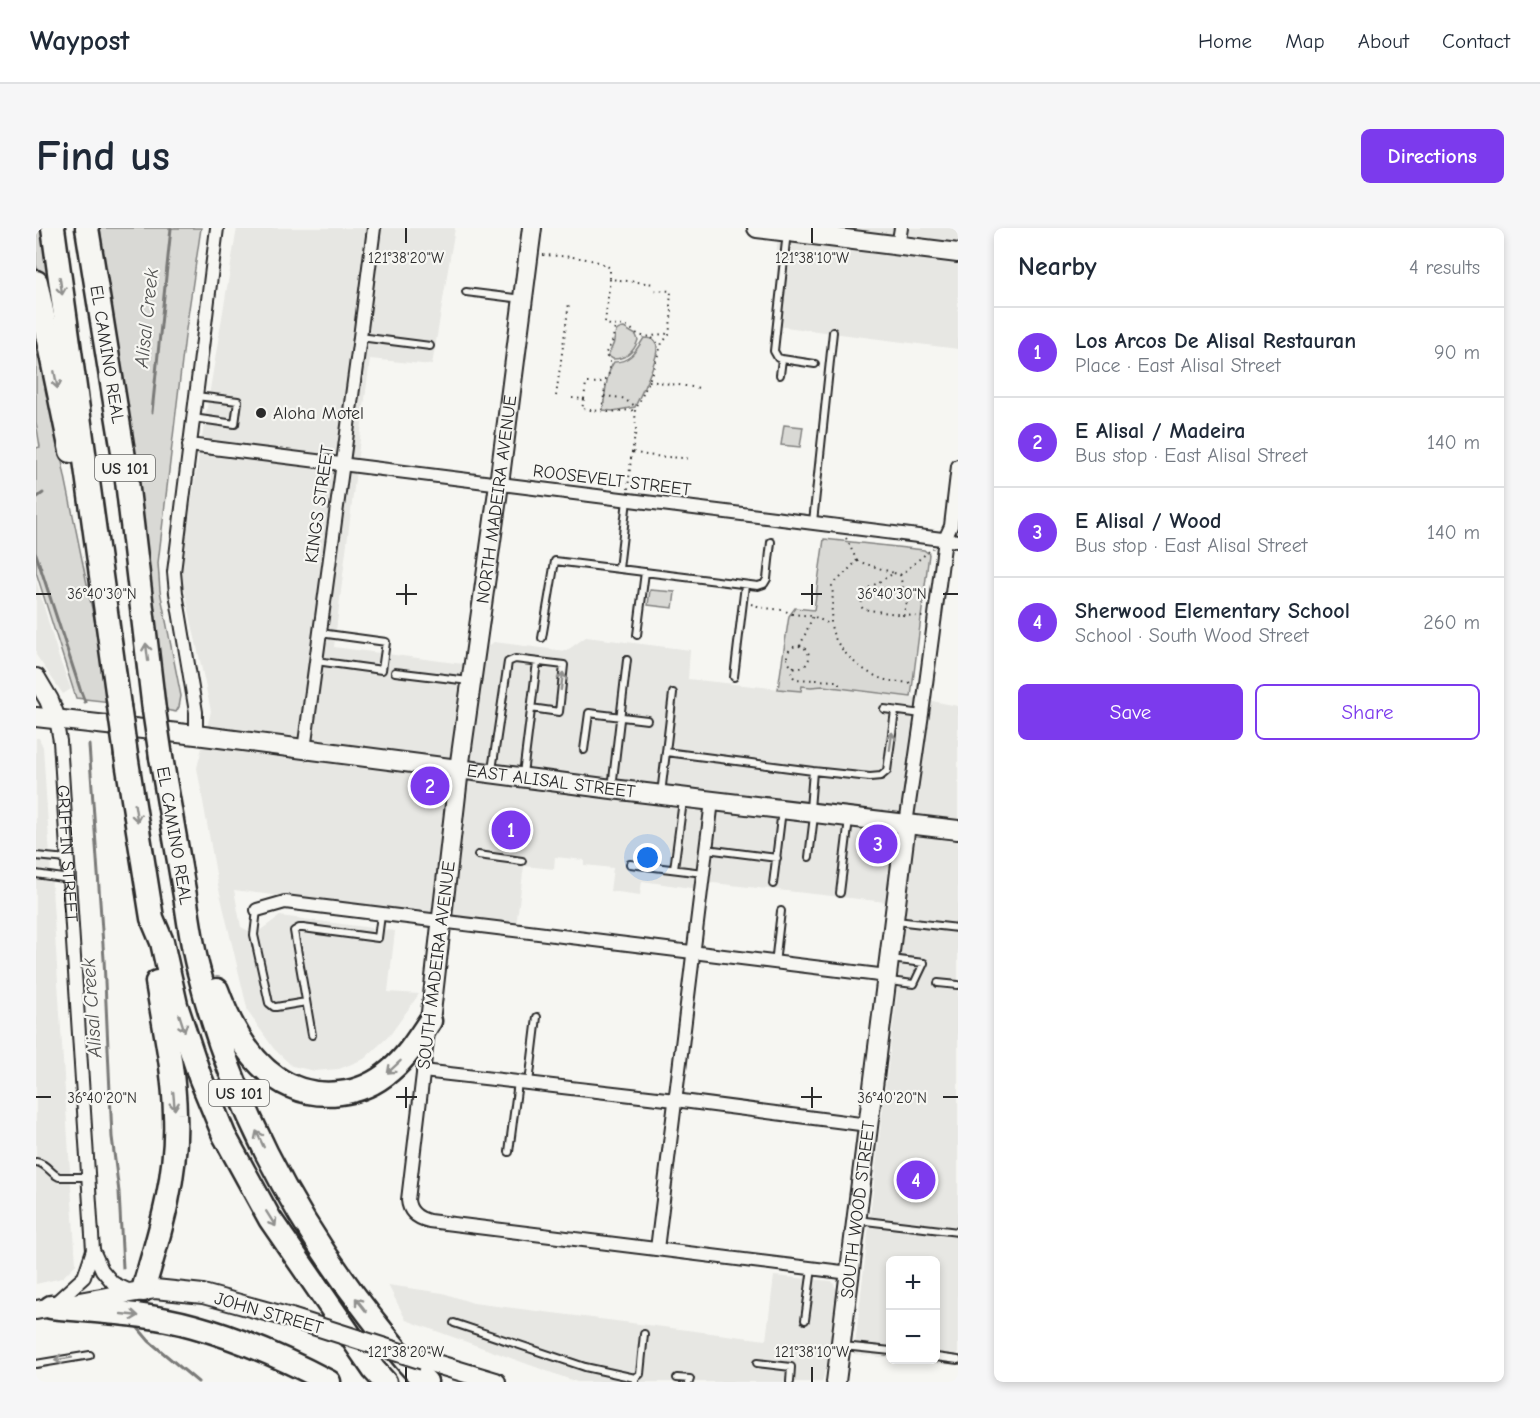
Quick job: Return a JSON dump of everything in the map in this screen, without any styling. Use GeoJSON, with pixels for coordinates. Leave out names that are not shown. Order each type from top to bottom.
{"type":"FeatureCollection","features":[{"type":"Feature","properties":{"kind":"highway","name":"EL CAMINO REAL"},"geometry":{"type":"LineString","coordinates":[[53,228],[126,755],[152,918],[162,942],[176,1005],[200,1077],[224,1135],[270,1219],[374,1370],[385,1382]]}},
{"type":"Feature","properties":{"kind":"highway","name":"EL CAMINO REAL"},"geometry":{"type":"LineString","coordinates":[[87,228],[125,464],[160,757],[198,969],[209,1009],[228,1065],[261,1142],[298,1212],[343,1282],[406,1362],[424,1371]]}},
{"type":"Feature","properties":{"kind":"highway"},"geometry":{"type":"LineString","coordinates":[[36,282],[84,519],[99,552]]}},
{"type":"Feature","properties":{"kind":"highway"},"geometry":{"type":"LineString","coordinates":[[187,908],[201,939],[213,980],[232,1026],[255,1059],[270,1074],[287,1084],[305,1091],[324,1094],[345,1092],[367,1086],[388,1073],[399,1062],[430,1021]]}},
{"type":"Feature","properties":{"kind":"highway"},"geometry":{"type":"LineString","coordinates":[[138,1291],[168,1198],[176,1114],[172,1070],[152,947],[152,918]]}},
{"type":"Feature","properties":{"kind":"highway"},"geometry":{"type":"LineString","coordinates":[[44,1309],[146,1316],[191,1325],[264,1352],[329,1382]]}},
{"type":"Feature","properties":{"kind":"main road","name":"NORTH MADEIRA AVENUE"},"geometry":{"type":"LineString","coordinates":[[459,769],[532,228]]}},
{"type":"Feature","properties":{"kind":"main road"},"geometry":{"type":"LineString","coordinates":[[757,228],[899,237],[958,253]]}},
{"type":"Feature","properties":{"kind":"main road","name":"GRIFFIN STREET"},"geometry":{"type":"LineString","coordinates":[[36,678],[49,700],[56,719]]}},
{"type":"Feature","properties":{"kind":"main road","name":"EAST ALISAL STREET"},"geometry":{"type":"LineString","coordinates":[[36,717],[958,830]]}},
{"type":"Feature","properties":{"kind":"main road","name":"SOUTH MADEIRA AVENUE"},"geometry":{"type":"LineString","coordinates":[[430,1021],[459,769]]}},
{"type":"Feature","properties":{"kind":"main road","name":"SOUTH WOOD STREET"},"geometry":{"type":"LineString","coordinates":[[836,1382],[906,824]]}},
{"type":"Feature","properties":{"kind":"main road","name":"JOHN STREET"},"geometry":{"type":"LineString","coordinates":[[44,1309],[155,1289],[203,1294],[291,1318],[424,1371],[496,1382]]}},
{"type":"Feature","properties":{"kind":"street"},"geometry":{"type":"LineString","coordinates":[[196,735],[196,712],[174,572],[217,228]]}},
{"type":"Feature","properties":{"kind":"street","name":"KINGS STREET"},"geometry":{"type":"LineString","coordinates":[[304,750],[374,228]]}},
{"type":"Feature","properties":{"kind":"street","name":"ROOSEVELT STREET"},"geometry":{"type":"LineString","coordinates":[[189,445],[958,541]]}},
{"type":"Feature","properties":{"kind":"street"},"geometry":{"type":"LineString","coordinates":[[906,824],[945,539],[951,526],[958,466]]}},
{"type":"Feature","properties":{"kind":"street","name":"GRIFFIN STREET"},"geometry":{"type":"LineString","coordinates":[[56,719],[60,741],[93,1250],[102,1270],[113,1283],[138,1291]]}},
{"type":"Feature","properties":{"kind":"street"},"geometry":{"type":"LineString","coordinates":[[712,801],[657,1249],[850,1273]]}},
{"type":"Feature","properties":{"kind":"street"},"geometry":{"type":"LineString","coordinates":[[257,910],[285,902],[775,964],[888,972]]}},
{"type":"Feature","properties":{"kind":"street","name":"SOUTH MADEIRA AVENUE"},"geometry":{"type":"LineString","coordinates":[[430,1021],[408,1200],[408,1206],[416,1216],[429,1221],[657,1249]]}},
{"type":"Feature","properties":{"kind":"street"},"geometry":{"type":"LineString","coordinates":[[423,1071],[868,1125]]}},
{"type":"Feature","properties":{"kind":"street","name":"GRIFFIN STREET"},"geometry":{"type":"LineString","coordinates":[[44,1309],[84,1277],[93,1250]]}},
{"type":"Feature","properties":{"kind":"lane"},"geometry":{"type":"LineString","coordinates":[[791,231],[774,351],[778,358],[815,363]]}},
{"type":"Feature","properties":{"kind":"lane"},"geometry":{"type":"LineString","coordinates":[[466,292],[523,299]]}},
{"type":"Feature","properties":{"kind":"lane"},"geometry":{"type":"LineString","coordinates":[[812,523],[833,332]]}},
{"type":"Feature","properties":{"kind":"lane"},"geometry":{"type":"LineString","coordinates":[[360,337],[430,346]]}},
{"type":"Feature","properties":{"kind":"lane"},"geometry":{"type":"LineString","coordinates":[[780,375],[782,359]]}},
{"type":"Feature","properties":{"kind":"lane"},"geometry":{"type":"LineString","coordinates":[[193,418],[235,424],[238,401],[196,396]]}},
{"type":"Feature","properties":{"kind":"lane"},"geometry":{"type":"LineString","coordinates":[[619,569],[627,500]]}},
{"type":"Feature","properties":{"kind":"lane"},"geometry":{"type":"LineString","coordinates":[[542,638],[555,561],[758,586],[764,584],[767,579],[771,542]]}},
{"type":"Feature","properties":{"kind":"lane"},"geometry":{"type":"LineString","coordinates":[[637,635],[645,572]]}},
{"type":"Feature","properties":{"kind":"lane"},"geometry":{"type":"LineString","coordinates":[[734,677],[745,585]]}},
{"type":"Feature","properties":{"kind":"lane"},"geometry":{"type":"LineString","coordinates":[[316,661],[382,669],[386,642],[320,633]]}},
{"type":"Feature","properties":{"kind":"lane"},"geometry":{"type":"LineString","coordinates":[[491,773],[508,662],[515,659],[564,665],[559,712],[531,708]]}},
{"type":"Feature","properties":{"kind":"lane"},"geometry":{"type":"LineString","coordinates":[[612,789],[627,660]]}},
{"type":"Feature","properties":{"kind":"lane"},"geometry":{"type":"LineString","coordinates":[[523,778],[537,662]]}},
{"type":"Feature","properties":{"kind":"lane"},"geometry":{"type":"LineString","coordinates":[[395,672],[472,681]]}},
{"type":"Feature","properties":{"kind":"lane"},"geometry":{"type":"LineString","coordinates":[[661,795],[673,693]]}},
{"type":"Feature","properties":{"kind":"lane"},"geometry":{"type":"LineString","coordinates":[[884,709],[922,714]]}},
{"type":"Feature","properties":{"kind":"lane"},"geometry":{"type":"LineString","coordinates":[[666,753],[813,771],[870,777],[881,776],[887,771],[895,711]]}},
{"type":"Feature","properties":{"kind":"lane"},"geometry":{"type":"LineString","coordinates":[[585,750],[590,713],[647,720]]}},
{"type":"Feature","properties":{"kind":"lane"},"geometry":{"type":"LineString","coordinates":[[809,857],[813,771]]}},
{"type":"Feature","properties":{"kind":"lane"},"geometry":{"type":"LineString","coordinates":[[674,869],[683,797]]}},
{"type":"Feature","properties":{"kind":"lane"},"geometry":{"type":"LineString","coordinates":[[773,884],[782,810]]}},
{"type":"Feature","properties":{"kind":"lane"},"geometry":{"type":"LineString","coordinates":[[840,893],[849,817]]}},
{"type":"Feature","properties":{"kind":"lane"},"geometry":{"type":"LineString","coordinates":[[706,849],[777,858]]}},
{"type":"Feature","properties":{"kind":"lane"},"geometry":{"type":"LineString","coordinates":[[478,855],[522,861]]}},
{"type":"Feature","properties":{"kind":"lane"},"geometry":{"type":"LineString","coordinates":[[36,856],[68,859]]}},
{"type":"Feature","properties":{"kind":"lane"},"geometry":{"type":"LineString","coordinates":[[630,864],[703,873]]}},
{"type":"Feature","properties":{"kind":"lane"},"geometry":{"type":"LineString","coordinates":[[36,874],[69,879]]}},
{"type":"Feature","properties":{"kind":"lane"},"geometry":{"type":"LineString","coordinates":[[257,910],[254,935],[269,1003],[276,1007],[306,1002]]}},
{"type":"Feature","properties":{"kind":"lane"},"geometry":{"type":"LineString","coordinates":[[775,964],[781,911]]}},
{"type":"Feature","properties":{"kind":"lane"},"geometry":{"type":"LineString","coordinates":[[312,1035],[294,934],[296,929],[378,938],[381,915]]}},
{"type":"Feature","properties":{"kind":"lane"},"geometry":{"type":"LineString","coordinates":[[894,921],[958,928]]}},
{"type":"Feature","properties":{"kind":"lane"},"geometry":{"type":"LineString","coordinates":[[924,963],[914,984],[888,972],[924,963]]}},
{"type":"Feature","properties":{"kind":"lane"},"geometry":{"type":"LineString","coordinates":[[938,983],[958,986]]}},
{"type":"Feature","properties":{"kind":"lane"},"geometry":{"type":"LineString","coordinates":[[509,1152],[537,1017]]}},
{"type":"Feature","properties":{"kind":"lane"},"geometry":{"type":"LineString","coordinates":[[36,1162],[44,1164],[59,1178],[89,1178]]}},
{"type":"Feature","properties":{"kind":"lane"},"geometry":{"type":"LineString","coordinates":[[857,1220],[958,1232]]}},
{"type":"Feature","properties":{"kind":"lane"},"geometry":{"type":"LineString","coordinates":[[805,1320],[812,1268]]}},
{"type":"Feature","properties":{"kind":"lane"},"geometry":{"type":"LineString","coordinates":[[454,1323],[585,1367],[635,1380],[640,1374],[644,1334]]}},
{"type":"Feature","properties":{"kind":"lane"},"geometry":{"type":"LineString","coordinates":[[840,1346],[886,1351]]}},
{"type":"Feature","properties":{"kind":"lane"},"geometry":{"type":"LineString","coordinates":[[36,1364],[90,1355]]}},
{"type":"Feature","properties":{"kind":"lane"},"geometry":{"type":"LineString","coordinates":[[940,1358],[958,1360]]}},
{"type":"Feature","properties":{"kind":"lane"},"geometry":{"type":"LineString","coordinates":[[757,1363],[791,1367],[790,1382]]}},
{"type":"Feature","properties":{"kind":"lane"},"geometry":{"type":"LineString","coordinates":[[677,1378],[690,1380],[689,1382]]}},
{"type":"Feature","properties":{"kind":"path"},"geometry":{"type":"LineString","coordinates":[[529,253],[604,264],[610,268],[605,324],[627,327],[642,336],[669,334]]}},
{"type":"Feature","properties":{"kind":"path"},"geometry":{"type":"LineString","coordinates":[[610,279],[655,284]]}},
{"type":"Feature","properties":{"kind":"path"},"geometry":{"type":"LineString","coordinates":[[627,500],[636,430],[636,409],[650,381],[659,348],[669,334],[672,310],[671,291],[654,290]]}},
{"type":"Feature","properties":{"kind":"path"},"geometry":{"type":"LineString","coordinates":[[556,396],[569,303]]}},
{"type":"Feature","properties":{"kind":"path"},"geometry":{"type":"LineString","coordinates":[[602,411],[610,368],[610,362],[605,354],[612,343],[615,327]]}},
{"type":"Feature","properties":{"kind":"path"},"geometry":{"type":"LineString","coordinates":[[649,336],[656,340],[659,348]]}},
{"type":"Feature","properties":{"kind":"path"},"geometry":{"type":"LineString","coordinates":[[606,380],[601,383],[586,383],[582,409],[602,411],[636,409]]}},
{"type":"Feature","properties":{"kind":"path"},"geometry":{"type":"LineString","coordinates":[[650,381],[700,388]]}},
{"type":"Feature","properties":{"kind":"path"},"geometry":{"type":"LineString","coordinates":[[604,396],[622,398],[636,409]]}},
{"type":"Feature","properties":{"kind":"path"},"geometry":{"type":"LineString","coordinates":[[572,398],[584,399]]}},
{"type":"Feature","properties":{"kind":"path"},"geometry":{"type":"LineString","coordinates":[[633,452],[654,457],[672,456],[691,459]]}},
{"type":"Feature","properties":{"kind":"path"},"geometry":{"type":"LineString","coordinates":[[846,527],[846,539],[857,561],[900,575]]}},
{"type":"Feature","properties":{"kind":"path"},"geometry":{"type":"LineString","coordinates":[[900,575],[945,539]]}},
{"type":"Feature","properties":{"kind":"path"},"geometry":{"type":"LineString","coordinates":[[857,561],[832,586],[834,592],[831,625],[836,638],[844,651],[864,670],[884,679],[926,684]]}},
{"type":"Feature","properties":{"kind":"path"},"geometry":{"type":"LineString","coordinates":[[894,573],[864,591],[861,606],[865,610],[935,618]]}},
{"type":"Feature","properties":{"kind":"path"},"geometry":{"type":"LineString","coordinates":[[900,575],[903,593],[908,599],[903,615]]}},
{"type":"Feature","properties":{"kind":"path"},"geometry":{"type":"LineString","coordinates":[[743,602],[792,614],[813,616],[831,625]]}},
{"type":"Feature","properties":{"kind":"path"},"geometry":{"type":"LineString","coordinates":[[800,646],[813,616]]}},
{"type":"Feature","properties":{"kind":"path"},"geometry":{"type":"LineString","coordinates":[[800,646],[807,651],[807,661],[802,666],[794,666],[788,660],[787,653],[792,647],[800,646]]}},
{"type":"Feature","properties":{"kind":"path"},"geometry":{"type":"LineString","coordinates":[[794,666],[791,674],[795,679],[836,681],[839,683],[839,688]]}},
{"type":"Feature","properties":{"kind":"shaded area"},"geometry":{"type":"Polygon","coordinates":[[[36,228],[41,228],[59,340],[53,342],[36,264],[36,228]]]}},
{"type":"Feature","properties":{"kind":"shaded area"},"geometry":{"type":"Polygon","coordinates":[[[100,228],[201,228],[185,336],[158,563],[160,591],[181,696],[176,712],[166,710],[100,228]]]}},
{"type":"Feature","properties":{"kind":"shaded area"},"geometry":{"type":"Polygon","coordinates":[[[237,228],[455,228],[432,365],[370,359],[334,647],[463,664],[494,642],[566,651],[586,637],[690,650],[688,679],[800,691],[801,686],[823,686],[911,697],[958,706],[958,1366],[940,1364],[940,1256],[886,1256],[886,1358],[854,1354],[897,994],[904,904],[713,883],[698,889],[642,881],[640,895],[610,891],[613,868],[584,865],[584,860],[555,857],[554,869],[524,866],[516,926],[234,890],[241,927],[255,934],[280,916],[395,931],[388,992],[419,994],[390,1035],[364,1059],[339,1069],[315,1071],[292,1066],[274,1049],[248,1012],[218,885],[197,768],[211,711],[180,569],[237,228]]]}},
{"type":"Feature","properties":{"kind":"shaded area"},"geometry":{"type":"Polygon","coordinates":[[[779,228],[958,228],[958,349],[777,326],[779,228]]]}},
{"type":"Feature","properties":{"kind":"shaded area"},"geometry":{"type":"Polygon","coordinates":[[[624,328],[636,335],[638,340],[629,354],[613,359],[608,356],[616,332],[624,328]]]}},
{"type":"Feature","properties":{"kind":"shaded area"},"geometry":{"type":"Polygon","coordinates":[[[36,334],[111,702],[76,698],[36,572],[36,448],[40,447],[36,422],[36,334]]]}},
{"type":"Feature","properties":{"kind":"shaded area"},"geometry":{"type":"Polygon","coordinates":[[[644,338],[654,340],[656,343],[656,356],[635,407],[613,411],[603,410],[611,367],[614,362],[629,358],[644,338]]]}},
{"type":"Feature","properties":{"kind":"shaded area"},"geometry":{"type":"Polygon","coordinates":[[[784,425],[803,427],[800,447],[781,445],[784,425]]]}},
{"type":"Feature","properties":{"kind":"shaded area"},"geometry":{"type":"Polygon","coordinates":[[[824,539],[924,550],[929,554],[911,697],[823,686],[802,686],[801,691],[778,689],[789,616],[795,608],[814,610],[824,539]]]}},
{"type":"Feature","properties":{"kind":"shaded area"},"geometry":{"type":"Polygon","coordinates":[[[36,580],[59,658],[71,689],[63,694],[36,655],[36,580]]]}},
{"type":"Feature","properties":{"kind":"shaded area"},"geometry":{"type":"Polygon","coordinates":[[[650,590],[675,592],[673,608],[648,605],[650,590]]]}},
{"type":"Feature","properties":{"kind":"shaded area"},"geometry":{"type":"Polygon","coordinates":[[[36,738],[39,738],[43,747],[76,1264],[62,1278],[36,1284],[36,738]]]}},
{"type":"Feature","properties":{"kind":"shaded area"},"geometry":{"type":"Polygon","coordinates":[[[774,1276],[832,1281],[837,1290],[832,1346],[822,1382],[577,1382],[406,1320],[388,1285],[443,1293],[473,1303],[766,1340],[774,1276]]]}},
{"type":"Feature","properties":{"kind":"waterway","name":"Alisal Creek"},"geometry":{"type":"LineString","coordinates":[[152,412],[171,228]]}},
{"type":"Feature","properties":{"kind":"waterway","name":"Alisal Creek"},"geometry":{"type":"LineString","coordinates":[[36,498],[43,493]]}},
{"type":"Feature","properties":{"kind":"waterway","name":"Alisal Creek"},"geometry":{"type":"LineString","coordinates":[[36,554],[85,702]]}},
{"type":"Feature","properties":{"kind":"waterway","name":"Alisal Creek"},"geometry":{"type":"LineString","coordinates":[[89,745],[104,959],[112,1137],[119,1192],[123,1268]]}},
{"type":"Feature","properties":{"kind":"waterway","name":"Alisal Creek"},"geometry":{"type":"LineString","coordinates":[[138,1328],[149,1341],[198,1382]]}},
{"type":"Feature","properties":{"kind":"place","name":"Aloha Motel"},"geometry":{"type":"Point","coordinates":[261,413]}},
{"type":"Feature","properties":{"kind":"place","name":"E Alisal / Madeira"},"geometry":{"type":"Point","coordinates":[430,786]}},
{"type":"Feature","properties":{"kind":"place","name":"Los Arcos De Alisal Restauran"},"geometry":{"type":"Point","coordinates":[511,830]}},
{"type":"Feature","properties":{"kind":"place","name":"E Alisal / Wood"},"geometry":{"type":"Point","coordinates":[878,844]}},
{"type":"Feature","properties":{"kind":"place","name":"Sherwood Elementary School"},"geometry":{"type":"Point","coordinates":[916,1180]}}]}
